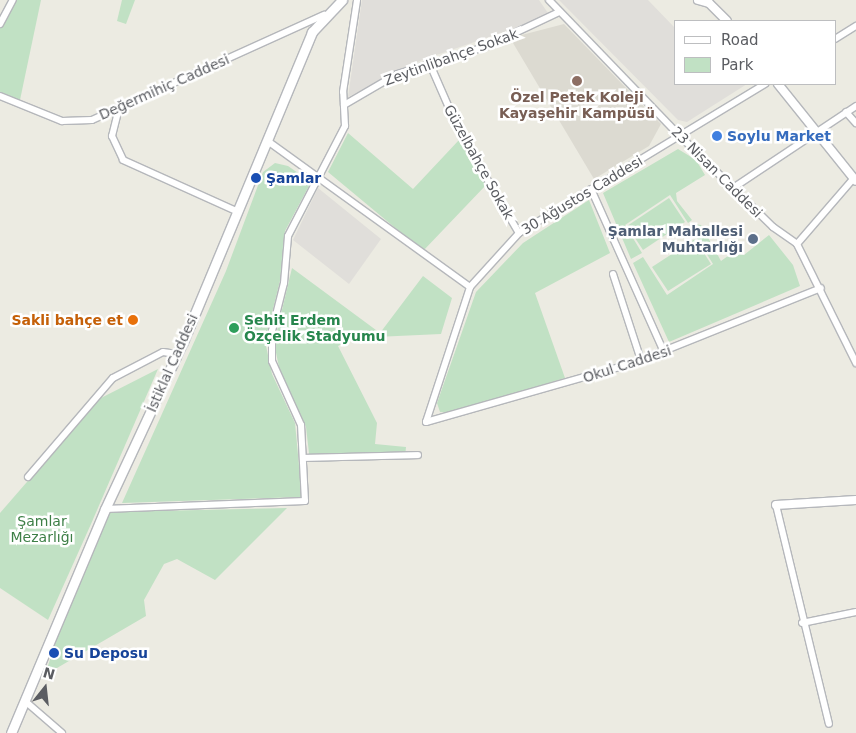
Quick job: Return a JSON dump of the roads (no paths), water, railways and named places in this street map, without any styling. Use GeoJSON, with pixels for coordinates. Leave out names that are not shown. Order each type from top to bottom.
{"type":"FeatureCollection","features":[{"type":"Feature","properties":{"kind":"main road","name":"İstiklal Caddesi"},"geometry":{"type":"LineString","coordinates":[[11,733],[105,509],[177,354],[238,212],[312,32],[324,15],[342,0]]}},
{"type":"Feature","properties":{"kind":"street"},"geometry":{"type":"LineString","coordinates":[[0,24],[13,0]]}},
{"type":"Feature","properties":{"kind":"street"},"geometry":{"type":"LineString","coordinates":[[105,509],[306,501],[305,458],[301,425],[277,378],[271,346],[284,283],[288,236],[342,135],[357,0]]}},
{"type":"Feature","properties":{"kind":"street","name":"23 Nisan Caddesi"},"geometry":{"type":"LineString","coordinates":[[549,0],[680,136],[733,188],[796,244],[821,288],[856,363]]}},
{"type":"Feature","properties":{"kind":"street"},"geometry":{"type":"LineString","coordinates":[[698,0],[709,3],[726,20]]}},
{"type":"Feature","properties":{"kind":"street","name":"Zeytinlibahçe Sokak"},"geometry":{"type":"LineString","coordinates":[[344,105],[397,74],[430,62],[485,47],[559,12]]}},
{"type":"Feature","properties":{"kind":"street","name":"Değermihiç Caddesi"},"geometry":{"type":"LineString","coordinates":[[0,96],[74,122],[119,108],[324,15]]}},
{"type":"Feature","properties":{"kind":"street"},"geometry":{"type":"LineString","coordinates":[[836,39],[856,26]]}},
{"type":"Feature","properties":{"kind":"street","name":"Güzelbahçe Sokak"},"geometry":{"type":"LineString","coordinates":[[430,62],[460,134],[519,233]]}},
{"type":"Feature","properties":{"kind":"street","name":"30 Ağustos Caddesi"},"geometry":{"type":"LineString","coordinates":[[470,287],[519,233],[763,85]]}},
{"type":"Feature","properties":{"kind":"street"},"geometry":{"type":"LineString","coordinates":[[779,85],[855,180],[796,244]]}},
{"type":"Feature","properties":{"kind":"street"},"geometry":{"type":"LineString","coordinates":[[733,188],[814,131],[856,106]]}},
{"type":"Feature","properties":{"kind":"street"},"geometry":{"type":"LineString","coordinates":[[119,108],[112,136],[123,160],[238,212]]}},
{"type":"Feature","properties":{"kind":"street"},"geometry":{"type":"LineString","coordinates":[[846,112],[856,123]]}},
{"type":"Feature","properties":{"kind":"street"},"geometry":{"type":"LineString","coordinates":[[268,142],[318,180],[470,287]]}},
{"type":"Feature","properties":{"kind":"street"},"geometry":{"type":"LineString","coordinates":[[591,189],[664,352]]}},
{"type":"Feature","properties":{"kind":"street"},"geometry":{"type":"LineString","coordinates":[[613,274],[640,360]]}},
{"type":"Feature","properties":{"kind":"street","name":"Okul Caddesi"},"geometry":{"type":"LineString","coordinates":[[470,287],[426,422],[664,352],[821,288]]}},
{"type":"Feature","properties":{"kind":"street"},"geometry":{"type":"LineString","coordinates":[[28,477],[113,378],[163,352],[177,354]]}},
{"type":"Feature","properties":{"kind":"street"},"geometry":{"type":"LineString","coordinates":[[305,458],[418,455]]}},
{"type":"Feature","properties":{"kind":"street"},"geometry":{"type":"LineString","coordinates":[[828,724],[802,623],[776,505],[856,500]]}},
{"type":"Feature","properties":{"kind":"street"},"geometry":{"type":"LineString","coordinates":[[802,623],[856,612]]}},
{"type":"Feature","properties":{"kind":"street"},"geometry":{"type":"LineString","coordinates":[[25,701],[62,733]]}},
{"type":"Feature","properties":{"kind":"place","name":"Özel Petek Koleji Kayaşehir Kampüsü"},"geometry":{"type":"Point","coordinates":[577,81]}},
{"type":"Feature","properties":{"kind":"place","name":"Soylu Market"},"geometry":{"type":"Point","coordinates":[717,136]}},
{"type":"Feature","properties":{"kind":"place","name":"Şamlar"},"geometry":{"type":"Point","coordinates":[256,178]}},
{"type":"Feature","properties":{"kind":"place","name":"Şamlar Mahallesi Muhtarlığı"},"geometry":{"type":"Point","coordinates":[753,239]}},
{"type":"Feature","properties":{"kind":"place","name":"Sakli bahçe et"},"geometry":{"type":"Point","coordinates":[133,320]}},
{"type":"Feature","properties":{"kind":"place","name":"Şehit Erdem Özçelik Stadyumu"},"geometry":{"type":"Point","coordinates":[234,328]}},
{"type":"Feature","properties":{"kind":"place","name":"Su Deposu"},"geometry":{"type":"Point","coordinates":[54,653]}},
{"type":"Feature","properties":{"kind":"park label","name":"Şamlar Mezarlığı"},"geometry":{"type":"Point","coordinates":[42,530]}}]}
